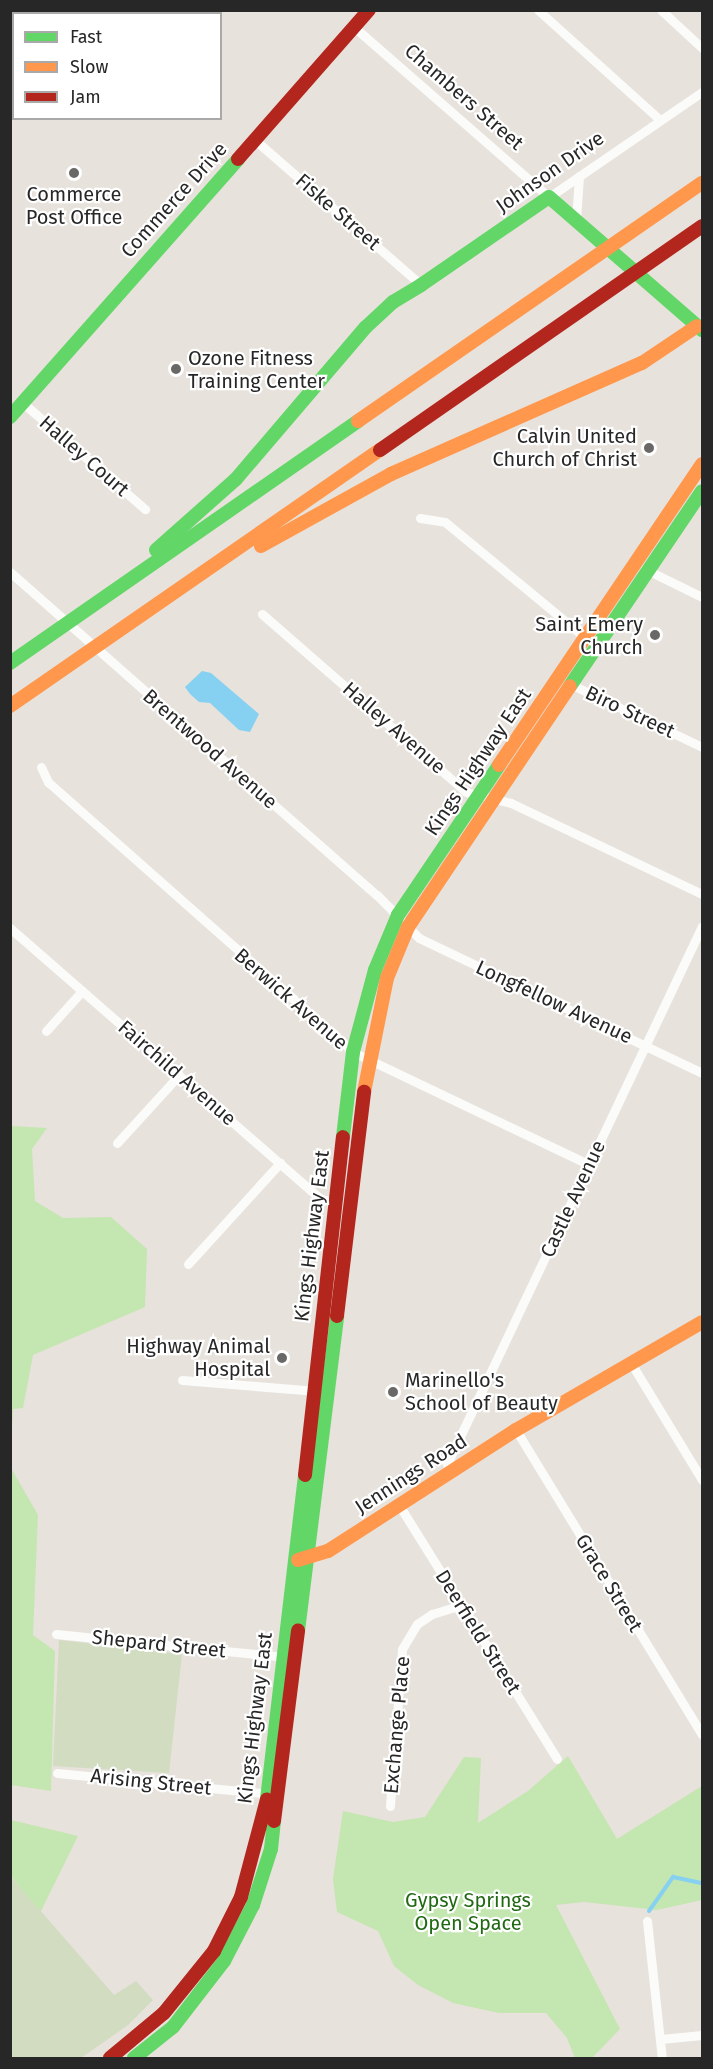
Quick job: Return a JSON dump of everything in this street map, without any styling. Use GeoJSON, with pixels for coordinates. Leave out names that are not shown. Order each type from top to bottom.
{"type":"FeatureCollection","features":[{"type":"Feature","properties":{"kind":"main road","name":"Commerce Drive"},"geometry":{"type":"LineString","coordinates":[[10,417],[369,10]]}},
{"type":"Feature","properties":{"kind":"main road"},"geometry":{"type":"LineString","coordinates":[[10,663],[702,183]]}},
{"type":"Feature","properties":{"kind":"main road","name":"Chambers Street"},"geometry":{"type":"LineString","coordinates":[[549,197],[700,328]]}},
{"type":"Feature","properties":{"kind":"main road","name":"Johnson Drive"},"geometry":{"type":"LineString","coordinates":[[81,614],[222,493],[366,327],[393,302],[549,197]]}},
{"type":"Feature","properties":{"kind":"main road"},"geometry":{"type":"LineString","coordinates":[[10,706],[702,226]]}},
{"type":"Feature","properties":{"kind":"main road"},"geometry":{"type":"LineString","coordinates":[[108,639],[330,504],[642,363],[700,328]]}},
{"type":"Feature","properties":{"kind":"main road","name":"Kings Highway East"},"geometry":{"type":"LineString","coordinates":[[290,1657],[293,1560],[353,1052],[375,970],[398,915],[702,464]]}},
{"type":"Feature","properties":{"kind":"main road","name":"Kings Highway East"},"geometry":{"type":"LineString","coordinates":[[134,2058],[173,2027],[224,1961],[253,1905],[272,1849],[274,1794],[290,1657],[308,1559],[368,1061],[387,978],[408,927],[702,491]]}},
{"type":"Feature","properties":{"kind":"main road"},"geometry":{"type":"LineString","coordinates":[[10,653],[55,633]]}},
{"type":"Feature","properties":{"kind":"main road","name":"Jennings Road"},"geometry":{"type":"LineString","coordinates":[[293,1560],[308,1559],[516,1431],[702,1322]]}},
{"type":"Feature","properties":{"kind":"main road","name":"Kings Highway East"},"geometry":{"type":"LineString","coordinates":[[115,2057],[164,2013],[214,1950],[241,1897],[274,1794]]}},
{"type":"Feature","properties":{"kind":"street"},"geometry":{"type":"LineString","coordinates":[[538,10],[660,120]]}},
{"type":"Feature","properties":{"kind":"street"},"geometry":{"type":"LineString","coordinates":[[661,10],[702,48]]}},
{"type":"Feature","properties":{"kind":"street","name":"Chambers Street"},"geometry":{"type":"LineString","coordinates":[[354,27],[549,197]]}},
{"type":"Feature","properties":{"kind":"street","name":"Johnson Drive"},"geometry":{"type":"LineString","coordinates":[[549,197],[702,92]]}},
{"type":"Feature","properties":{"kind":"street","name":"Fiske Street"},"geometry":{"type":"LineString","coordinates":[[255,140],[421,285]]}},
{"type":"Feature","properties":{"kind":"street"},"geometry":{"type":"LineString","coordinates":[[576,220],[579,176]]}},
{"type":"Feature","properties":{"kind":"street","name":"Halley Court"},"geometry":{"type":"LineString","coordinates":[[24,402],[145,509]]}},
{"type":"Feature","properties":{"kind":"street"},"geometry":{"type":"LineString","coordinates":[[420,518],[445,522],[597,646]]}},
{"type":"Feature","properties":{"kind":"street"},"geometry":{"type":"LineString","coordinates":[[635,563],[702,597]]}},
{"type":"Feature","properties":{"kind":"street","name":"Brentwood Avenue"},"geometry":{"type":"LineString","coordinates":[[10,572],[398,915],[408,927]]}},
{"type":"Feature","properties":{"kind":"street","name":"Halley Avenue"},"geometry":{"type":"LineString","coordinates":[[262,614],[466,792],[478,798],[510,803],[702,894]]}},
{"type":"Feature","properties":{"kind":"street","name":"Biro Street"},"geometry":{"type":"LineString","coordinates":[[558,678],[702,747]]}},
{"type":"Feature","properties":{"kind":"street","name":"Berwick Avenue"},"geometry":{"type":"LineString","coordinates":[[42,767],[48,782],[353,1052],[588,1164]]}},
{"type":"Feature","properties":{"kind":"street","name":"Castle Avenue"},"geometry":{"type":"LineString","coordinates":[[450,1472],[447,1464],[702,926]]}},
{"type":"Feature","properties":{"kind":"street","name":"Longfellow Avenue"},"geometry":{"type":"LineString","coordinates":[[408,927],[419,938],[702,1073]]}},
{"type":"Feature","properties":{"kind":"street","name":"Fairchild Avenue"},"geometry":{"type":"LineString","coordinates":[[10,928],[321,1199],[336,1203],[351,1203]]}},
{"type":"Feature","properties":{"kind":"street"},"geometry":{"type":"LineString","coordinates":[[46,1032],[82,991]]}},
{"type":"Feature","properties":{"kind":"street"},"geometry":{"type":"LineString","coordinates":[[117,1143],[179,1075]]}},
{"type":"Feature","properties":{"kind":"street"},"geometry":{"type":"LineString","coordinates":[[188,1264],[280,1163]]}},
{"type":"Feature","properties":{"kind":"street"},"geometry":{"type":"LineString","coordinates":[[631,1363],[702,1480]]}},
{"type":"Feature","properties":{"kind":"street"},"geometry":{"type":"LineString","coordinates":[[182,1380],[329,1392]]}},
{"type":"Feature","properties":{"kind":"street","name":"Grace Street"},"geometry":{"type":"LineString","coordinates":[[516,1431],[702,1736]]}},
{"type":"Feature","properties":{"kind":"street","name":"Deerfield Street"},"geometry":{"type":"LineString","coordinates":[[399,1505],[557,1759]]}},
{"type":"Feature","properties":{"kind":"street","name":"Exchange Place"},"geometry":{"type":"LineString","coordinates":[[390,1806],[402,1649],[417,1624],[432,1614],[461,1605]]}},
{"type":"Feature","properties":{"kind":"street","name":"Shepard Street"},"geometry":{"type":"LineString","coordinates":[[56,1634],[290,1657]]}},
{"type":"Feature","properties":{"kind":"street","name":"Arising Street"},"geometry":{"type":"LineString","coordinates":[[57,1773],[274,1794]]}},
{"type":"Feature","properties":{"kind":"street"},"geometry":{"type":"LineString","coordinates":[[647,1921],[662,2058]]}},
{"type":"Feature","properties":{"kind":"street"},"geometry":{"type":"LineString","coordinates":[[661,2039],[702,2035]]}},
{"type":"Feature","properties":{"kind":"green space"},"geometry":{"type":"Polygon","coordinates":[[[11,1126],[47,1128],[32,1149],[35,1201],[63,1218],[111,1217],[147,1249],[145,1307],[33,1355],[23,1408],[13,1409],[11,1450],[11,1126]]]}},
{"type":"Feature","properties":{"kind":"green space"},"geometry":{"type":"Polygon","coordinates":[[[11,1468],[38,1515],[33,1635],[55,1651],[51,1791],[11,1785],[11,1468]]]}},
{"type":"Feature","properties":{"kind":"green space"},"geometry":{"type":"Polygon","coordinates":[[[59,1640],[182,1654],[169,1773],[53,1766],[59,1640]]]}},
{"type":"Feature","properties":{"kind":"green space","name":"Gypsy Springs Open Space"},"geometry":{"type":"Polygon","coordinates":[[[568,1756],[617,1839],[702,1786],[702,1900],[657,1910],[584,1902],[556,1905],[620,2029],[592,2058],[575,2058],[567,2038],[546,2013],[499,2013],[453,2003],[418,1985],[394,1966],[378,1931],[337,1912],[333,1879],[343,1811],[393,1822],[425,1817],[464,1757],[481,1758],[478,1823],[528,1791],[568,1756]]]}},
{"type":"Feature","properties":{"kind":"green space"},"geometry":{"type":"Polygon","coordinates":[[[11,1820],[78,1836],[40,1913],[11,1876],[11,1820]]]}},
{"type":"Feature","properties":{"kind":"green space"},"geometry":{"type":"Polygon","coordinates":[[[11,1877],[114,1995],[136,1981],[153,2000],[128,2025],[81,2058],[11,2058],[11,1877]]]}},
{"type":"Feature","properties":{"kind":"water"},"geometry":{"type":"Polygon","coordinates":[[[202,671],[211,673],[259,714],[250,732],[239,730],[210,703],[199,702],[190,694],[185,687],[202,671]]]}},
{"type":"Feature","properties":{"kind":"waterway"},"geometry":{"type":"LineString","coordinates":[[649,1911],[673,1877],[702,1883]]}},
{"type":"Feature","properties":{"kind":"traffic: fast"},"geometry":{"type":"LineString","coordinates":[[10,417],[238,159]]}},
{"type":"Feature","properties":{"kind":"traffic: fast"},"geometry":{"type":"LineString","coordinates":[[421,285],[549,197],[702,330]]}},
{"type":"Feature","properties":{"kind":"traffic: fast"},"geometry":{"type":"LineString","coordinates":[[156,550],[236,479],[366,327],[393,302],[421,285]]}},
{"type":"Feature","properties":{"kind":"traffic: fast"},"geometry":{"type":"LineString","coordinates":[[10,663],[358,421]]}},
{"type":"Feature","properties":{"kind":"traffic: fast"},"geometry":{"type":"LineString","coordinates":[[570,686],[702,491]]}},
{"type":"Feature","properties":{"kind":"traffic: fast"},"geometry":{"type":"LineString","coordinates":[[343,1137],[353,1052],[375,970],[398,915],[499,765]]}},
{"type":"Feature","properties":{"kind":"traffic: fast"},"geometry":{"type":"LineString","coordinates":[[298,1631],[337,1316]]}},
{"type":"Feature","properties":{"kind":"traffic: fast"},"geometry":{"type":"LineString","coordinates":[[267,1799],[305,1475]]}},
{"type":"Feature","properties":{"kind":"traffic: fast"},"geometry":{"type":"LineString","coordinates":[[134,2058],[173,2027],[224,1961],[253,1905],[271,1849],[274,1821]]}},
{"type":"Feature","properties":{"kind":"traffic: slow"},"geometry":{"type":"LineString","coordinates":[[358,421],[702,183]]}},
{"type":"Feature","properties":{"kind":"traffic: slow"},"geometry":{"type":"LineString","coordinates":[[261,546],[391,474],[642,363],[697,326]]}},
{"type":"Feature","properties":{"kind":"traffic: slow"},"geometry":{"type":"LineString","coordinates":[[10,706],[380,450]]}},
{"type":"Feature","properties":{"kind":"traffic: slow"},"geometry":{"type":"LineString","coordinates":[[499,765],[702,464]]}},
{"type":"Feature","properties":{"kind":"traffic: slow"},"geometry":{"type":"LineString","coordinates":[[364,1092],[387,978],[408,927],[570,686]]}},
{"type":"Feature","properties":{"kind":"traffic: slow"},"geometry":{"type":"LineString","coordinates":[[298,1560],[328,1551],[516,1430],[702,1322]]}},
{"type":"Feature","properties":{"kind":"traffic: jam"},"geometry":{"type":"LineString","coordinates":[[238,159],[369,10]]}},
{"type":"Feature","properties":{"kind":"traffic: jam"},"geometry":{"type":"LineString","coordinates":[[380,450],[702,226]]}},
{"type":"Feature","properties":{"kind":"traffic: jam"},"geometry":{"type":"LineString","coordinates":[[337,1316],[364,1092]]}},
{"type":"Feature","properties":{"kind":"traffic: jam"},"geometry":{"type":"LineString","coordinates":[[305,1475],[343,1137]]}},
{"type":"Feature","properties":{"kind":"traffic: jam"},"geometry":{"type":"LineString","coordinates":[[274,1821],[298,1631]]}},
{"type":"Feature","properties":{"kind":"traffic: jam"},"geometry":{"type":"LineString","coordinates":[[110,2058],[164,2013],[214,1951],[241,1897],[267,1799]]}},
{"type":"Feature","properties":{"kind":"place","name":"Commerce Post Office"},"geometry":{"type":"Point","coordinates":[74,173]}},
{"type":"Feature","properties":{"kind":"place","name":"Ozone Fitness Training Center"},"geometry":{"type":"Point","coordinates":[176,369]}},
{"type":"Feature","properties":{"kind":"place","name":"Calvin United Church of Christ"},"geometry":{"type":"Point","coordinates":[649,448]}},
{"type":"Feature","properties":{"kind":"place","name":"Saint Emery Church"},"geometry":{"type":"Point","coordinates":[655,635]}},
{"type":"Feature","properties":{"kind":"place","name":"Highway Animal Hospital"},"geometry":{"type":"Point","coordinates":[282,1358]}},
{"type":"Feature","properties":{"kind":"place","name":"Marinello's School of Beauty"},"geometry":{"type":"Point","coordinates":[393,1392]}}]}
